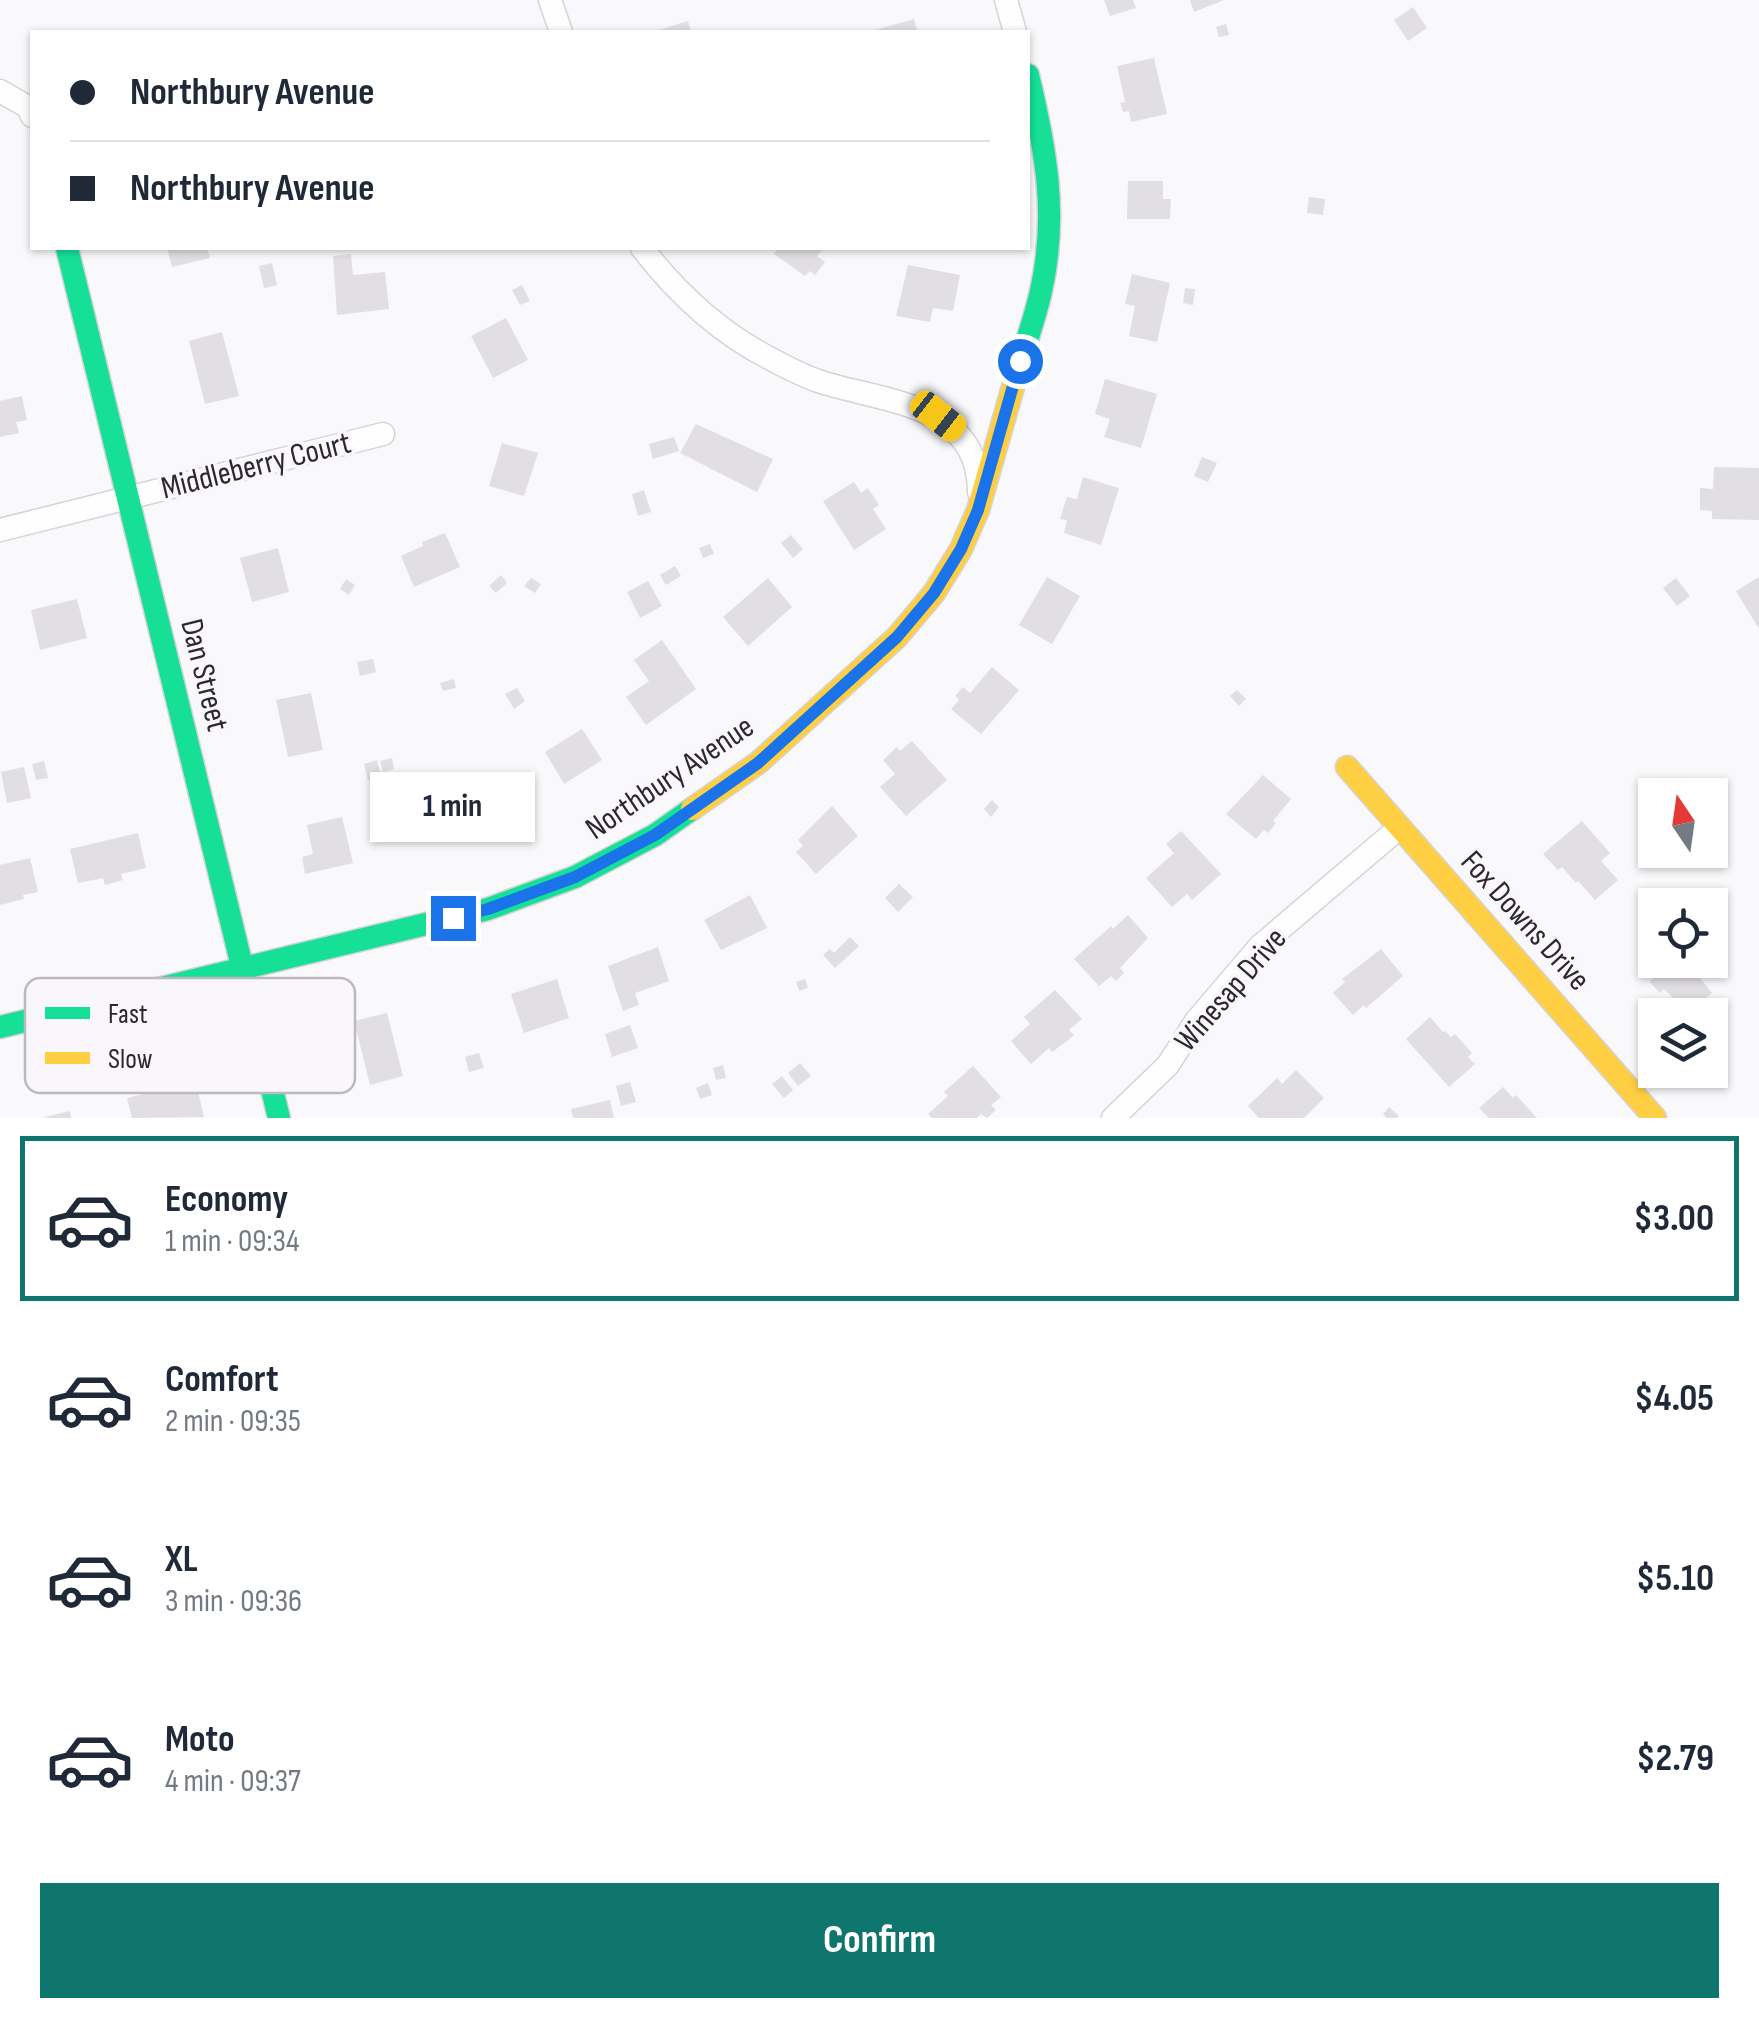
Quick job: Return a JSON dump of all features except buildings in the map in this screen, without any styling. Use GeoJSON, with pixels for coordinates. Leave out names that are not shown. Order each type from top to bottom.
{"type":"FeatureCollection","features":[{"type":"Feature","properties":{"kind":"street"},"geometry":{"type":"LineString","coordinates":[[550,0],[560,30]]}},
{"type":"Feature","properties":{"kind":"street"},"geometry":{"type":"LineString","coordinates":[[1006,0],[1014,30]]}},
{"type":"Feature","properties":{"kind":"street","name":"Northbury Avenue"},"geometry":{"type":"LineString","coordinates":[[979,500],[1041,291],[1048,244],[1049,190],[1044,142],[1030,83]]}},
{"type":"Feature","properties":{"kind":"street"},"geometry":{"type":"LineString","coordinates":[[3,92],[30,112]]}},
{"type":"Feature","properties":{"kind":"street","name":"Dan Street"},"geometry":{"type":"LineString","coordinates":[[67,250],[244,978]]}},
{"type":"Feature","properties":{"kind":"street","name":"Northbury Avenue"},"geometry":{"type":"LineString","coordinates":[[205,978],[488,909],[575,877],[655,835],[758,763],[897,637],[934,593],[961,549],[978,510],[979,477],[972,452],[958,432],[938,416],[914,406],[816,380],[766,357],[720,327],[679,292],[644,250]]}},
{"type":"Feature","properties":{"kind":"street","name":"Middleberry Court"},"geometry":{"type":"LineString","coordinates":[[0,530],[384,434]]}},
{"type":"Feature","properties":{"kind":"street","name":"Fox Downs Drive"},"geometry":{"type":"LineString","coordinates":[[1346,767],[1655,1118]]}},
{"type":"Feature","properties":{"kind":"street","name":"Winesap Drive"},"geometry":{"type":"LineString","coordinates":[[1113,1118],[1168,1065],[1196,1021],[1260,946],[1399,828]]}},
{"type":"Feature","properties":{"kind":"street","name":"Northbury Avenue"},"geometry":{"type":"LineString","coordinates":[[0,1028],[25,1022]]}},
{"type":"Feature","properties":{"kind":"street","name":"Dan Street"},"geometry":{"type":"LineString","coordinates":[[272,1093],[278,1118]]}},
{"type":"Feature","properties":{"kind":"traffic: fast"},"geometry":{"type":"LineString","coordinates":[[1021,359],[1041,291],[1049,236],[1045,156],[1030,84]]}},
{"type":"Feature","properties":{"kind":"traffic: fast"},"geometry":{"type":"LineString","coordinates":[[67,250],[245,978]]}},
{"type":"Feature","properties":{"kind":"traffic: fast"},"geometry":{"type":"LineString","coordinates":[[203,978],[488,909],[575,877],[655,835],[692,809]]}},
{"type":"Feature","properties":{"kind":"traffic: fast"},"geometry":{"type":"LineString","coordinates":[[0,1027],[25,1021]]}},
{"type":"Feature","properties":{"kind":"traffic: fast"},"geometry":{"type":"LineString","coordinates":[[273,1093],[279,1118]]}},
{"type":"Feature","properties":{"kind":"traffic: slow"},"geometry":{"type":"LineString","coordinates":[[692,809],[758,763],[897,637],[934,593],[961,549],[978,510],[1021,359]]}},
{"type":"Feature","properties":{"kind":"traffic: slow"},"geometry":{"type":"LineString","coordinates":[[1347,767],[1655,1118]]}},
{"type":"Feature","properties":{"kind":"route"},"geometry":{"type":"LineString","coordinates":[[453,918],[575,877],[655,835],[758,763],[897,637],[934,593],[961,549],[978,510],[1020,361]]}}]}
